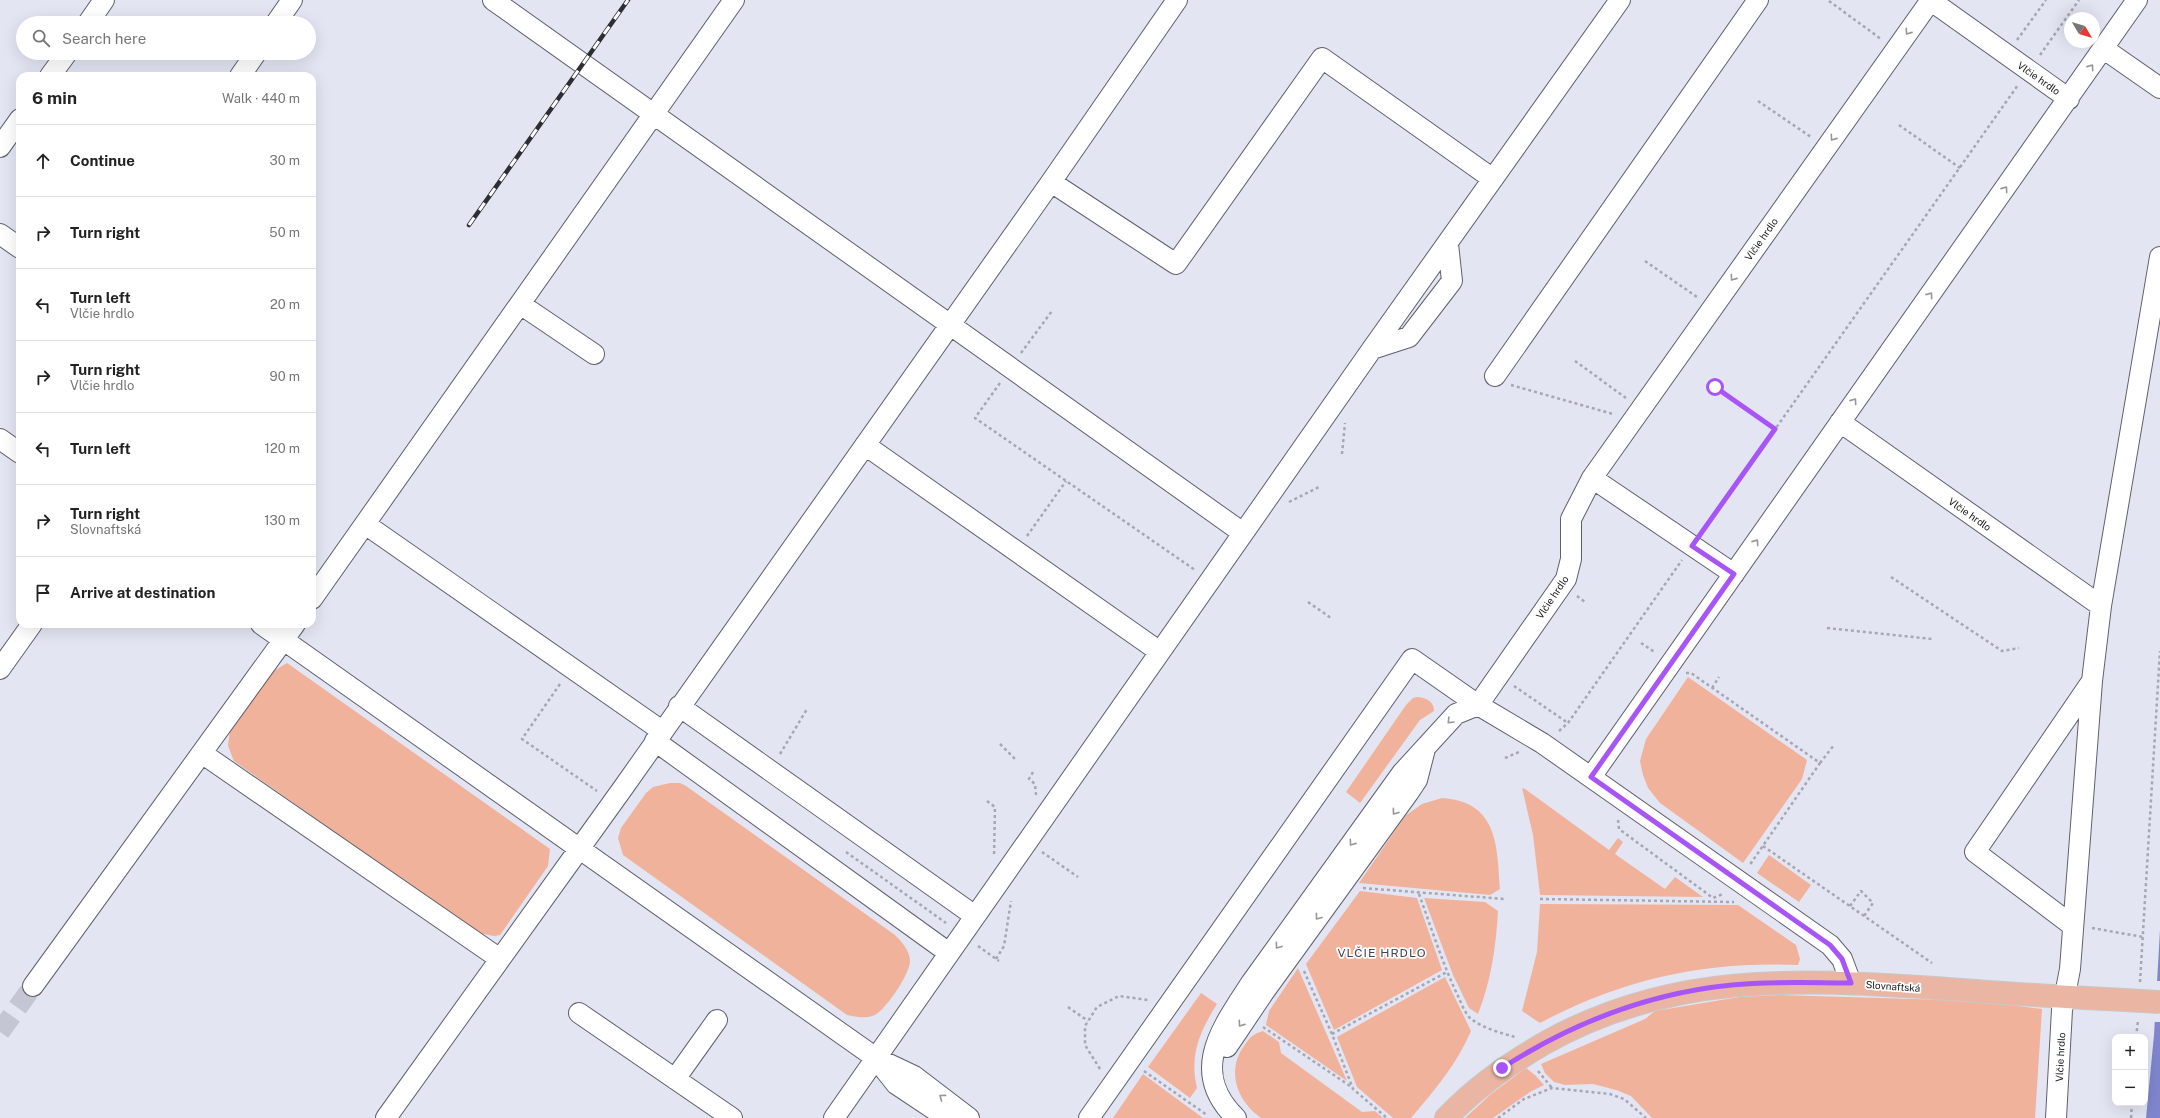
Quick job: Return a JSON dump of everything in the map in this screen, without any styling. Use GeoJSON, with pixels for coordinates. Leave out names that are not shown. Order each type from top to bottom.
{"type":"FeatureCollection","features":[{"type":"Feature","properties":{"kind":"main road","name":"Slovnaftská"},"geometry":{"type":"LineString","coordinates":[[1446,1118],[1502,1068],[1556,1037],[1606,1014],[1678,993],[1732,985],[1760,983],[1851,983],[2066,997],[2132,1007],[2160,1002]]}},
{"type":"Feature","properties":{"kind":"street"},"geometry":{"type":"LineString","coordinates":[[93,16],[104,0]]}},
{"type":"Feature","properties":{"kind":"street"},"geometry":{"type":"LineString","coordinates":[[281,16],[292,0]]}},
{"type":"Feature","properties":{"kind":"street"},"geometry":{"type":"LineString","coordinates":[[493,0],[655,113],[1243,533]]}},
{"type":"Feature","properties":{"kind":"street"},"geometry":{"type":"LineString","coordinates":[[316,593],[734,0]]}},
{"type":"Feature","properties":{"kind":"street"},"geometry":{"type":"LineString","coordinates":[[386,1118],[1051,182],[1176,0]]}},
{"type":"Feature","properties":{"kind":"street"},"geometry":{"type":"LineString","coordinates":[[1495,376],[1758,0]]}},
{"type":"Feature","properties":{"kind":"street","name":"Vlčie hrdlo"},"geometry":{"type":"LineString","coordinates":[[1478,705],[1566,579],[1571,559],[1571,519],[1592,478],[1931,0],[2069,99]]}},
{"type":"Feature","properties":{"kind":"street","name":"Vlčie hrdlo"},"geometry":{"type":"LineString","coordinates":[[1591,777],[2069,99],[2137,0]]}},
{"type":"Feature","properties":{"kind":"street"},"geometry":{"type":"LineString","coordinates":[[834,1118],[1372,349],[1448,244],[1613,2]]}},
{"type":"Feature","properties":{"kind":"street"},"geometry":{"type":"LineString","coordinates":[[2104,49],[2160,88]]}},
{"type":"Feature","properties":{"kind":"street"},"geometry":{"type":"LineString","coordinates":[[1051,182],[1176,264],[1322,58],[1493,179]]}},
{"type":"Feature","properties":{"kind":"street"},"geometry":{"type":"LineString","coordinates":[[53,72],[62,60]]}},
{"type":"Feature","properties":{"kind":"street"},"geometry":{"type":"LineString","coordinates":[[243,72],[251,60]]}},
{"type":"Feature","properties":{"kind":"street"},"geometry":{"type":"LineString","coordinates":[[0,147],[16,125]]}},
{"type":"Feature","properties":{"kind":"street"},"geometry":{"type":"LineString","coordinates":[[0,234],[16,245]]}},
{"type":"Feature","properties":{"kind":"street","name":"Vlčie hrdlo"},"geometry":{"type":"LineString","coordinates":[[2056,1118],[2062,1010],[2080,927],[2092,682],[2101,606],[2160,257]]}},
{"type":"Feature","properties":{"kind":"street"},"geometry":{"type":"LineString","coordinates":[[520,304],[594,354]]}},
{"type":"Feature","properties":{"kind":"street","name":"Vlčie hrdlo"},"geometry":{"type":"LineString","coordinates":[[1840,422],[2101,606]]}},
{"type":"Feature","properties":{"kind":"street"},"geometry":{"type":"LineString","coordinates":[[0,439],[16,451]]}},
{"type":"Feature","properties":{"kind":"street"},"geometry":{"type":"LineString","coordinates":[[865,445],[1160,652]]}},
{"type":"Feature","properties":{"kind":"street"},"geometry":{"type":"LineString","coordinates":[[1592,478],[1734,574]]}},
{"type":"Feature","properties":{"kind":"street"},"geometry":{"type":"LineString","coordinates":[[365,524],[571,669],[658,736],[949,953]]}},
{"type":"Feature","properties":{"kind":"street"},"geometry":{"type":"LineString","coordinates":[[0,669],[29,628]]}},
{"type":"Feature","properties":{"kind":"street"},"geometry":{"type":"LineString","coordinates":[[275,628],[289,632],[579,848],[876,1058],[914,1076],[969,1118]]}},
{"type":"Feature","properties":{"kind":"street"},"geometry":{"type":"LineString","coordinates":[[33,986],[203,754],[289,632]]}},
{"type":"Feature","properties":{"kind":"street"},"geometry":{"type":"LineString","coordinates":[[1090,1118],[1412,659],[1478,705],[1542,743],[1830,945],[1842,959],[1851,983]]}},
{"type":"Feature","properties":{"kind":"street"},"geometry":{"type":"LineString","coordinates":[[2080,927],[1975,852],[2092,682]]}},
{"type":"Feature","properties":{"kind":"street"},"geometry":{"type":"LineString","coordinates":[[1236,1118],[1226,1108],[1217,1093],[1220,1063],[1229,1042],[1417,780],[1427,745],[1456,714],[1478,705]]}},
{"type":"Feature","properties":{"kind":"street"},"geometry":{"type":"LineString","coordinates":[[679,706],[975,916]]}},
{"type":"Feature","properties":{"kind":"street"},"geometry":{"type":"LineString","coordinates":[[203,754],[500,959]]}},
{"type":"Feature","properties":{"kind":"street"},"geometry":{"type":"LineString","coordinates":[[579,1012],[732,1118]]}},
{"type":"Feature","properties":{"kind":"street"},"geometry":{"type":"LineString","coordinates":[[675,1079],[717,1020]]}},
{"type":"Feature","properties":{"kind":"street"},"geometry":{"type":"LineString","coordinates":[[876,1058],[896,1084],[947,1118]]}},
{"type":"Feature","properties":{"kind":"path"},"geometry":{"type":"LineString","coordinates":[[2006,55],[2046,0]]}},
{"type":"Feature","properties":{"kind":"path"},"geometry":{"type":"LineString","coordinates":[[1692,546],[2079,0]]}},
{"type":"Feature","properties":{"kind":"path"},"geometry":{"type":"LineString","coordinates":[[1829,1],[1896,50]]}},
{"type":"Feature","properties":{"kind":"path"},"geometry":{"type":"LineString","coordinates":[[1758,100],[1826,148]]}},
{"type":"Feature","properties":{"kind":"path"},"geometry":{"type":"LineString","coordinates":[[1899,126],[1960,168]]}},
{"type":"Feature","properties":{"kind":"path"},"geometry":{"type":"LineString","coordinates":[[1645,261],[1713,308]]}},
{"type":"Feature","properties":{"kind":"path"},"geometry":{"type":"LineString","coordinates":[[1052,311],[975,418],[1210,581]]}},
{"type":"Feature","properties":{"kind":"path"},"geometry":{"type":"LineString","coordinates":[[1575,361],[1637,414]]}},
{"type":"Feature","properties":{"kind":"path"},"geometry":{"type":"LineString","coordinates":[[1495,376],[1513,387],[1637,414]]}},
{"type":"Feature","properties":{"kind":"path"},"geometry":{"type":"LineString","coordinates":[[1715,387],[1775,429]]}},
{"type":"Feature","properties":{"kind":"path"},"geometry":{"type":"LineString","coordinates":[[1017,551],[1066,481]]}},
{"type":"Feature","properties":{"kind":"path"},"geometry":{"type":"LineString","coordinates":[[1513,685],[1568,723],[1674,573]]}},
{"type":"Feature","properties":{"kind":"path"},"geometry":{"type":"LineString","coordinates":[[1891,578],[2002,651],[2019,648]]}},
{"type":"Feature","properties":{"kind":"path"},"geometry":{"type":"LineString","coordinates":[[1308,602],[1331,618]]}},
{"type":"Feature","properties":{"kind":"path"},"geometry":{"type":"LineString","coordinates":[[1827,628],[1932,639]]}},
{"type":"Feature","properties":{"kind":"path"},"geometry":{"type":"LineString","coordinates":[[1641,643],[1685,673],[1690,673],[1820,763]]}},
{"type":"Feature","properties":{"kind":"path"},"geometry":{"type":"LineString","coordinates":[[2140,983],[2160,651]]}},
{"type":"Feature","properties":{"kind":"path"},"geometry":{"type":"LineString","coordinates":[[571,669],[522,739],[598,792],[602,790]]}},
{"type":"Feature","properties":{"kind":"path"},"geometry":{"type":"LineString","coordinates":[[1712,688],[1719,677]]}},
{"type":"Feature","properties":{"kind":"path"},"geometry":{"type":"LineString","coordinates":[[770,770],[807,709]]}},
{"type":"Feature","properties":{"kind":"path"},"geometry":{"type":"LineString","coordinates":[[1000,744],[1016,760]]}},
{"type":"Feature","properties":{"kind":"path"},"geometry":{"type":"LineString","coordinates":[[1745,871],[1834,745]]}},
{"type":"Feature","properties":{"kind":"path"},"geometry":{"type":"LineString","coordinates":[[1033,772],[1029,779],[1035,784],[1037,798]]}},
{"type":"Feature","properties":{"kind":"path"},"geometry":{"type":"LineString","coordinates":[[987,801],[995,807],[994,858]]}},
{"type":"Feature","properties":{"kind":"path"},"geometry":{"type":"LineString","coordinates":[[1763,846],[1932,963]]}},
{"type":"Feature","properties":{"kind":"path"},"geometry":{"type":"LineString","coordinates":[[1038,850],[1078,878]]}},
{"type":"Feature","properties":{"kind":"path"},"geometry":{"type":"LineString","coordinates":[[1360,888],[1419,894],[1504,899]]}},
{"type":"Feature","properties":{"kind":"path"},"geometry":{"type":"LineString","coordinates":[[1850,906],[1861,891],[1873,903],[1864,916]]}},
{"type":"Feature","properties":{"kind":"path"},"geometry":{"type":"LineString","coordinates":[[1419,894],[1447,972],[1464,1009],[1470,1018],[1499,1033],[1521,1038],[1527,1054]]}},
{"type":"Feature","properties":{"kind":"path"},"geometry":{"type":"LineString","coordinates":[[1540,899],[1742,902]]}},
{"type":"Feature","properties":{"kind":"path"},"geometry":{"type":"LineString","coordinates":[[2080,927],[2143,937]]}},
{"type":"Feature","properties":{"kind":"path"},"geometry":{"type":"LineString","coordinates":[[1303,969],[1332,1034],[1353,1089]]}},
{"type":"Feature","properties":{"kind":"path"},"geometry":{"type":"LineString","coordinates":[[1332,1034],[1447,972]]}},
{"type":"Feature","properties":{"kind":"path"},"geometry":{"type":"LineString","coordinates":[[1100,1069],[1085,1045],[1085,1026],[1097,1007],[1119,996],[1149,1000]]}},
{"type":"Feature","properties":{"kind":"path"},"geometry":{"type":"LineString","coordinates":[[1068,1007],[1088,1021]]}},
{"type":"Feature","properties":{"kind":"path"},"geometry":{"type":"LineString","coordinates":[[2132,1007],[2136,1034]]}},
{"type":"Feature","properties":{"kind":"path"},"geometry":{"type":"LineString","coordinates":[[1262,1027],[1353,1089],[1387,1118]]}},
{"type":"Feature","properties":{"kind":"path"},"geometry":{"type":"LineString","coordinates":[[1142,1069],[1211,1118]]}},
{"type":"Feature","properties":{"kind":"path"},"geometry":{"type":"LineString","coordinates":[[1498,1118],[1524,1099],[1552,1088],[1610,1094],[1624,1099],[1646,1118]]}},
{"type":"Feature","properties":{"kind":"path"},"geometry":{"type":"LineString","coordinates":[[2131,1118],[2132,1106]]}},
{"type":"Feature","properties":{"kind":"shaded area"},"geometry":{"type":"Polygon","coordinates":[[[287,663],[550,849],[548,866],[500,935],[494,936],[478,933],[234,761],[228,746],[230,730],[267,675],[287,663]]]}},
{"type":"Feature","properties":{"kind":"shaded area"},"geometry":{"type":"Polygon","coordinates":[[[1688,677],[1807,760],[1802,779],[1743,863],[1660,803],[1648,788],[1643,775],[1640,761],[1646,739],[1688,677]]]}},
{"type":"Feature","properties":{"kind":"shaded area"},"geometry":{"type":"Polygon","coordinates":[[[1413,698],[1424,698],[1431,702],[1434,711],[1420,720],[1360,803],[1346,792],[1406,705],[1413,698]]]}},
{"type":"Feature","properties":{"kind":"shaded area"},"geometry":{"type":"Polygon","coordinates":[[[670,783],[680,783],[686,786],[898,938],[909,954],[909,967],[897,991],[880,1011],[875,1015],[868,1017],[847,1015],[623,855],[618,838],[621,828],[646,793],[653,787],[670,783]]]}},
{"type":"Feature","properties":{"kind":"shaded area"},"geometry":{"type":"Polygon","coordinates":[[[1522,788],[1609,850],[1618,838],[1623,842],[1615,854],[1665,889],[1675,877],[1703,897],[1540,895],[1533,835],[1522,788]]]}},
{"type":"Feature","properties":{"kind":"shaded area"},"geometry":{"type":"Polygon","coordinates":[[[1442,798],[1460,801],[1474,808],[1484,817],[1491,828],[1495,842],[1498,857],[1500,889],[1490,895],[1359,883],[1405,816],[1422,804],[1442,798]]]}},
{"type":"Feature","properties":{"kind":"shaded area"},"geometry":{"type":"Polygon","coordinates":[[[1769,855],[1811,885],[1799,902],[1757,873],[1769,855]]]}},
{"type":"Feature","properties":{"kind":"shaded area"},"geometry":{"type":"Polygon","coordinates":[[[1360,891],[1417,898],[1442,970],[1334,1030],[1306,964],[1360,891]]]}},
{"type":"Feature","properties":{"kind":"shaded area"},"geometry":{"type":"Polygon","coordinates":[[[1424,898],[1485,902],[1498,911],[1492,964],[1483,1002],[1478,1014],[1469,1008],[1453,975],[1424,898]]]}},
{"type":"Feature","properties":{"kind":"shaded area"},"geometry":{"type":"Polygon","coordinates":[[[1540,904],[1738,905],[1796,945],[1800,959],[1798,965],[1730,966],[1665,976],[1633,984],[1602,995],[1540,1023],[1522,1011],[1537,952],[1540,904]]]}},
{"type":"Feature","properties":{"kind":"shaded area"},"geometry":{"type":"Polygon","coordinates":[[[1298,968],[1347,1081],[1266,1025],[1269,1011],[1298,968]]]}},
{"type":"Feature","properties":{"kind":"shaded area"},"geometry":{"type":"Polygon","coordinates":[[[1445,977],[1471,1031],[1452,1066],[1411,1118],[1393,1118],[1357,1087],[1337,1037],[1445,977]]]}},
{"type":"Feature","properties":{"kind":"shaded area"},"geometry":{"type":"Polygon","coordinates":[[[1201,993],[1217,1004],[1201,1034],[1195,1054],[1194,1065],[1197,1088],[1190,1098],[1148,1067],[1201,993]]]}},
{"type":"Feature","properties":{"kind":"shaded area"},"geometry":{"type":"Polygon","coordinates":[[[1780,995],[1981,1001],[2042,1009],[2035,1118],[1652,1118],[1631,1096],[1616,1090],[1593,1084],[1565,1085],[1554,1082],[1545,1073],[1541,1064],[1645,1019],[1655,1011],[1739,997],[1780,995]]]}},
{"type":"Feature","properties":{"kind":"shaded area"},"geometry":{"type":"Polygon","coordinates":[[[1263,1031],[1279,1042],[1281,1053],[1362,1112],[1375,1111],[1383,1118],[1261,1118],[1246,1103],[1240,1094],[1235,1075],[1236,1065],[1244,1046],[1252,1036],[1263,1031]]]}},
{"type":"Feature","properties":{"kind":"shaded area"},"geometry":{"type":"Polygon","coordinates":[[[1526,1068],[1544,1085],[1530,1092],[1493,1118],[1465,1118],[1491,1094],[1526,1068]]]}},
{"type":"Feature","properties":{"kind":"shaded area"},"geometry":{"type":"Polygon","coordinates":[[[1143,1074],[1203,1118],[1113,1118],[1143,1074]]]}},
{"type":"Feature","properties":{"kind":"water"},"geometry":{"type":"Polygon","coordinates":[[[2160,930],[2160,1118],[2146,1118],[2154,1035],[2160,930]]]}},
{"type":"Feature","properties":{"kind":"pier"},"geometry":{"type":"Polygon","coordinates":[[[2155,981],[2160,981],[2160,1022],[2153,1022],[2155,981]]]}},
{"type":"Feature","properties":{"kind":"tunnel"},"geometry":{"type":"LineString","coordinates":[[0,1032],[33,986]]}},
{"type":"Feature","properties":{"kind":"railway"},"geometry":{"type":"LineString","coordinates":[[469,225],[628,0]]}},
{"type":"Feature","properties":{"kind":"district","name":"VLČIE HRDLO"},"geometry":{"type":"Point","coordinates":[1382,953]}},
{"type":"Feature","properties":{"kind":"route"},"geometry":{"type":"LineString","coordinates":[[1502,1068],[1556,1037],[1606,1014],[1678,993],[1705,988],[1760,983],[1851,983],[1842,959],[1830,945],[1675,838],[1591,777],[1734,574],[1692,546],[1775,429],[1715,387]]}}]}
